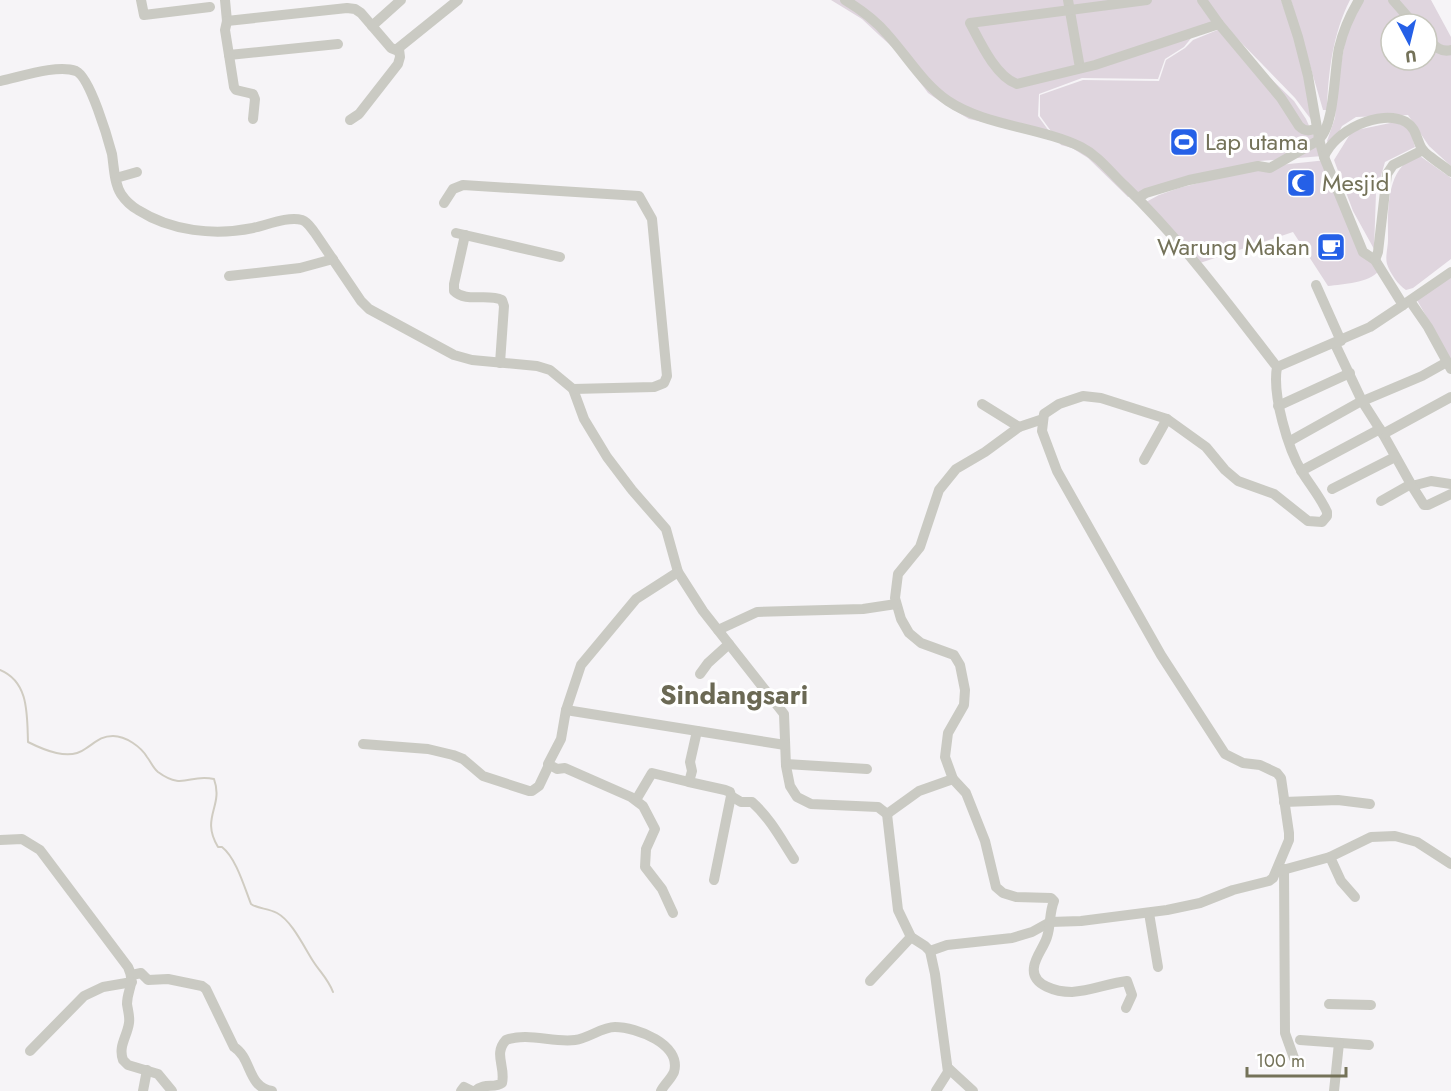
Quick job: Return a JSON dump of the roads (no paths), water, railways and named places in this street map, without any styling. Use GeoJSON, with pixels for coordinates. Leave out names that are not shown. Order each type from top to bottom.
{"type":"FeatureCollection","features":[{"type":"Feature","properties":{"kind":"street"},"geometry":{"type":"LineString","coordinates":[[141,0],[144,15],[182,5],[210,7]]}},
{"type":"Feature","properties":{"kind":"street"},"geometry":{"type":"LineString","coordinates":[[225,0],[225,30],[234,87],[236,90],[253,94],[254,119]]}},
{"type":"Feature","properties":{"kind":"street"},"geometry":{"type":"LineString","coordinates":[[372,26],[401,0]]}},
{"type":"Feature","properties":{"kind":"street"},"geometry":{"type":"LineString","coordinates":[[226,21],[351,8],[361,13],[391,48],[396,50],[458,0]]}},
{"type":"Feature","properties":{"kind":"street"},"geometry":{"type":"LineString","coordinates":[[845,0],[885,31],[929,85],[962,110],[1048,135],[1094,155],[1138,198],[1200,267],[1277,367],[1275,380],[1278,406],[1292,454],[1326,509],[1327,516],[1322,522],[1308,521],[1274,494],[1238,481],[1225,470],[1206,447],[1167,419],[1101,398],[1083,396],[1052,408],[1044,414],[1042,431],[1057,471],[1161,656],[1225,754],[1238,761],[1260,765],[1277,773],[1281,778],[1289,833],[1280,871],[1285,1033],[1294,1058]]}},
{"type":"Feature","properties":{"kind":"street"},"geometry":{"type":"LineString","coordinates":[[1147,0],[1069,6],[970,23],[998,69],[1017,84],[1080,68],[1219,24]]}},
{"type":"Feature","properties":{"kind":"street"},"geometry":{"type":"LineString","coordinates":[[1202,0],[1219,24],[1281,98],[1299,126],[1318,136]]}},
{"type":"Feature","properties":{"kind":"street"},"geometry":{"type":"LineString","coordinates":[[1286,0],[1303,56],[1324,157],[1363,252],[1375,260],[1428,327],[1449,366],[1362,401],[1290,441]]}},
{"type":"Feature","properties":{"kind":"street"},"geometry":{"type":"LineString","coordinates":[[1138,198],[1146,193],[1190,180],[1258,166],[1270,168],[1325,132],[1331,109],[1342,35],[1359,0]]}},
{"type":"Feature","properties":{"kind":"street"},"geometry":{"type":"LineString","coordinates":[[1393,0],[1404,12]]}},
{"type":"Feature","properties":{"kind":"street"},"geometry":{"type":"LineString","coordinates":[[1069,6],[1080,68]]}},
{"type":"Feature","properties":{"kind":"street"},"geometry":{"type":"LineString","coordinates":[[229,55],[338,44]]}},
{"type":"Feature","properties":{"kind":"street"},"geometry":{"type":"LineString","coordinates":[[350,120],[359,114],[398,64],[399,49]]}},
{"type":"Feature","properties":{"kind":"street"},"geometry":{"type":"LineString","coordinates":[[0,81],[51,70],[68,69],[80,73],[85,79],[103,122],[121,194],[137,210],[177,227],[207,231],[246,229],[301,220],[308,223],[361,302],[369,309],[454,355],[472,360],[537,366],[550,370],[573,389],[584,419],[606,457],[666,529],[678,573],[703,611],[784,714],[786,764],[790,786],[797,797],[811,804],[878,807],[887,814],[898,910],[911,937],[930,951],[935,974],[948,1068],[947,1076],[936,1091]]}},
{"type":"Feature","properties":{"kind":"street"},"geometry":{"type":"LineString","coordinates":[[1324,157],[1336,139],[1346,131],[1359,124],[1395,118],[1415,130],[1423,150],[1451,172]]}},
{"type":"Feature","properties":{"kind":"street"},"geometry":{"type":"LineString","coordinates":[[1375,260],[1388,174],[1393,165],[1423,150]]}},
{"type":"Feature","properties":{"kind":"street"},"geometry":{"type":"LineString","coordinates":[[116,178],[138,172]]}},
{"type":"Feature","properties":{"kind":"street"},"geometry":{"type":"LineString","coordinates":[[444,203],[453,189],[463,185],[639,196],[652,219],[667,376],[664,383],[654,387],[573,389]]}},
{"type":"Feature","properties":{"kind":"street"},"geometry":{"type":"LineString","coordinates":[[500,363],[504,306],[502,300],[463,297],[454,291],[460,234],[560,257]]}},
{"type":"Feature","properties":{"kind":"street"},"geometry":{"type":"LineString","coordinates":[[229,276],[300,268],[333,259]]}},
{"type":"Feature","properties":{"kind":"street"},"geometry":{"type":"LineString","coordinates":[[1277,367],[1370,327],[1451,272]]}},
{"type":"Feature","properties":{"kind":"street"},"geometry":{"type":"LineString","coordinates":[[1316,285],[1362,401],[1424,505],[1451,494]]}},
{"type":"Feature","properties":{"kind":"street"},"geometry":{"type":"LineString","coordinates":[[1278,406],[1350,374]]}},
{"type":"Feature","properties":{"kind":"street"},"geometry":{"type":"LineString","coordinates":[[1301,471],[1451,397]]}},
{"type":"Feature","properties":{"kind":"street"},"geometry":{"type":"LineString","coordinates":[[982,404],[1018,427]]}},
{"type":"Feature","properties":{"kind":"street"},"geometry":{"type":"LineString","coordinates":[[1043,419],[1018,427],[985,452],[956,469],[939,490],[920,547],[896,579],[896,604],[909,633],[921,643],[954,655],[960,665],[965,690],[964,705],[948,734],[945,757],[953,779],[966,793],[985,841],[996,887],[1016,897],[1051,898],[1054,901],[1049,913],[1047,938],[1034,967],[1039,983],[1071,992],[1127,981],[1132,995],[1126,1008]]}},
{"type":"Feature","properties":{"kind":"street"},"geometry":{"type":"LineString","coordinates":[[1144,460],[1167,419]]}},
{"type":"Feature","properties":{"kind":"street"},"geometry":{"type":"LineString","coordinates":[[1332,489],[1395,457]]}},
{"type":"Feature","properties":{"kind":"street"},"geometry":{"type":"LineString","coordinates":[[1381,501],[1412,485],[1431,481],[1451,484]]}},
{"type":"Feature","properties":{"kind":"street"},"geometry":{"type":"LineString","coordinates":[[363,744],[428,749],[453,754],[463,759],[483,776],[532,791],[539,786],[561,739],[566,710],[581,665],[636,599],[678,573]]}},
{"type":"Feature","properties":{"kind":"street"},"geometry":{"type":"LineString","coordinates":[[718,630],[757,612],[863,609],[896,604]]}},
{"type":"Feature","properties":{"kind":"street"},"geometry":{"type":"LineString","coordinates":[[699,674],[729,644]]}},
{"type":"Feature","properties":{"kind":"street"},"geometry":{"type":"LineString","coordinates":[[566,710],[785,745]]}},
{"type":"Feature","properties":{"kind":"street"},"geometry":{"type":"LineString","coordinates":[[689,782],[692,771],[690,762],[697,730]]}},
{"type":"Feature","properties":{"kind":"street"},"geometry":{"type":"LineString","coordinates":[[786,764],[867,769]]}},
{"type":"Feature","properties":{"kind":"street"},"geometry":{"type":"LineString","coordinates":[[549,765],[559,770],[565,768],[636,800],[643,806],[655,829],[646,849],[645,867],[662,889],[673,913]]}},
{"type":"Feature","properties":{"kind":"street"},"geometry":{"type":"LineString","coordinates":[[636,800],[652,773],[730,792],[714,880]]}},
{"type":"Feature","properties":{"kind":"street"},"geometry":{"type":"LineString","coordinates":[[887,814],[919,791],[953,779]]}},
{"type":"Feature","properties":{"kind":"street"},"geometry":{"type":"LineString","coordinates":[[730,796],[741,802],[752,802],[756,805],[771,823],[794,859]]}},
{"type":"Feature","properties":{"kind":"street"},"geometry":{"type":"LineString","coordinates":[[1284,802],[1338,800],[1370,804]]}},
{"type":"Feature","properties":{"kind":"street"},"geometry":{"type":"LineString","coordinates":[[930,951],[947,945],[1012,938],[1050,922],[1081,921],[1149,913],[1200,903],[1233,890],[1269,881],[1280,871],[1330,857],[1371,837],[1395,836],[1417,842],[1451,864]]}},
{"type":"Feature","properties":{"kind":"street"},"geometry":{"type":"LineString","coordinates":[[0,840],[22,838],[40,850],[58,877],[80,902],[132,979],[127,1002],[129,1023],[121,1056],[128,1065],[158,1074],[172,1091]]}},
{"type":"Feature","properties":{"kind":"street"},"geometry":{"type":"LineString","coordinates":[[1330,857],[1341,881],[1355,897]]}},
{"type":"Feature","properties":{"kind":"street"},"geometry":{"type":"LineString","coordinates":[[1149,913],[1158,967]]}},
{"type":"Feature","properties":{"kind":"street"},"geometry":{"type":"LineString","coordinates":[[870,981],[911,937]]}},
{"type":"Feature","properties":{"kind":"street"},"geometry":{"type":"LineString","coordinates":[[30,1051],[84,996],[103,987],[132,979],[141,973],[148,980],[182,980],[206,989],[234,1047],[241,1053],[258,1085],[272,1091]]}},
{"type":"Feature","properties":{"kind":"street"},"geometry":{"type":"LineString","coordinates":[[1329,1004],[1371,1005]]}},
{"type":"Feature","properties":{"kind":"street"},"geometry":{"type":"LineString","coordinates":[[461,1091],[464,1087],[474,1091],[482,1086],[498,1086],[502,1083],[499,1056],[506,1040],[521,1037],[575,1040],[614,1027],[653,1037],[670,1051],[673,1056],[674,1071],[660,1091]]}},
{"type":"Feature","properties":{"kind":"street"},"geometry":{"type":"LineString","coordinates":[[1300,1040],[1369,1045]]}},
{"type":"Feature","properties":{"kind":"street"},"geometry":{"type":"LineString","coordinates":[[1334,1091],[1339,1043]]}},
{"type":"Feature","properties":{"kind":"street"},"geometry":{"type":"LineString","coordinates":[[948,1068],[973,1091]]}},
{"type":"Feature","properties":{"kind":"street"},"geometry":{"type":"LineString","coordinates":[[143,1091],[147,1070]]}},
{"type":"Feature","properties":{"kind":"waterway"},"geometry":{"type":"LineString","coordinates":[[0,670],[9,675],[21,691],[26,710],[28,742],[49,751],[72,754],[105,737],[118,736],[137,746],[156,770],[167,778],[181,781],[198,778],[214,779],[216,797],[211,828],[218,847],[222,847],[231,858],[251,904],[277,913],[288,922],[333,992]]}},
{"type":"Feature","properties":{"kind":"place","name":"Lap utama"},"geometry":{"type":"Point","coordinates":[1184,142]}},
{"type":"Feature","properties":{"kind":"place","name":"Mesjid"},"geometry":{"type":"Point","coordinates":[1301,183]}},
{"type":"Feature","properties":{"kind":"place","name":"Warung Makan"},"geometry":{"type":"Point","coordinates":[1331,247]}},
{"type":"Feature","properties":{"kind":"district","name":"Sindangsari"},"geometry":{"type":"Point","coordinates":[734,695]}}]}
